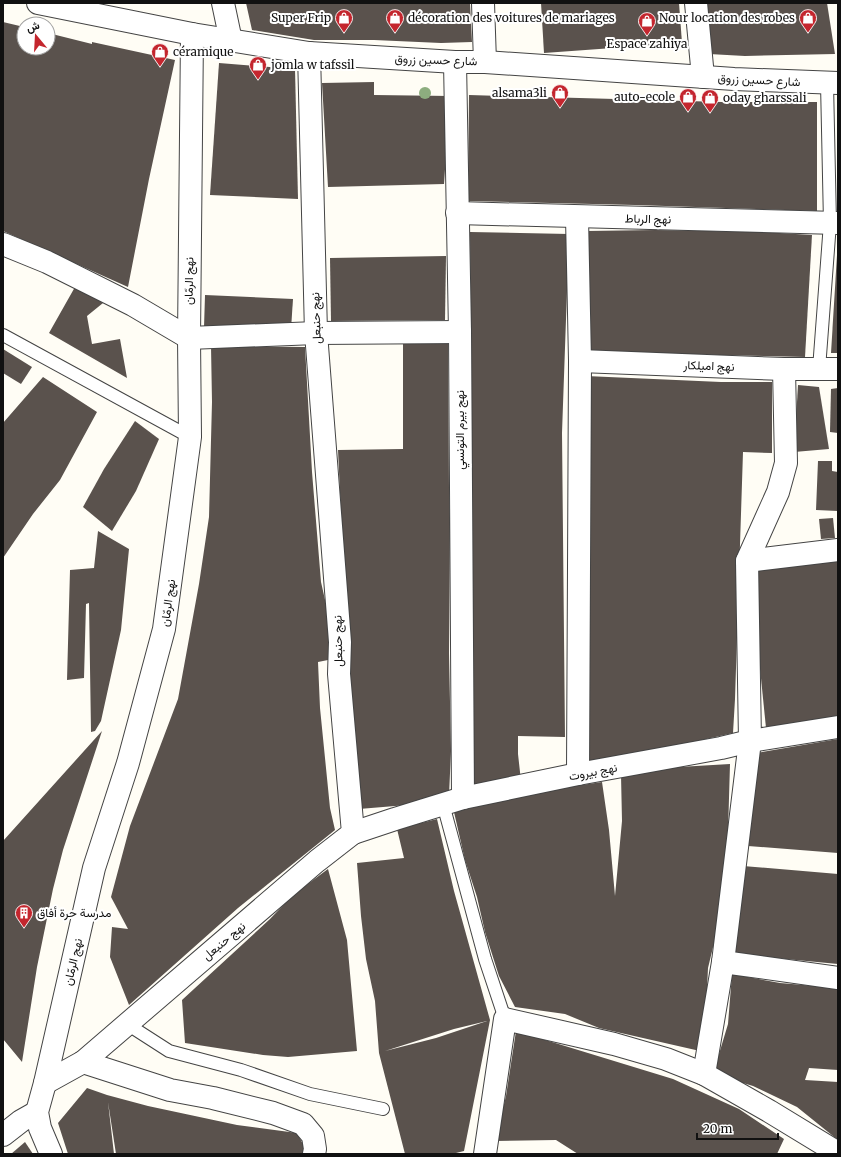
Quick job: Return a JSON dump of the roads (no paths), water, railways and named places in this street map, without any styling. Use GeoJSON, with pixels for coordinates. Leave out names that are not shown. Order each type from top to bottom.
{"type":"FeatureCollection","features":[{"type":"Feature","properties":{"kind":"street","name":"شارع حسين زروق"},"geometry":{"type":"LineString","coordinates":[[38,3],[192,34],[309,53],[455,62],[485,62],[703,77],[833,83]]}},
{"type":"Feature","properties":{"kind":"street"},"geometry":{"type":"LineString","coordinates":[[223,3],[231,41]]}},
{"type":"Feature","properties":{"kind":"street"},"geometry":{"type":"LineString","coordinates":[[483,3],[485,62]]}},
{"type":"Feature","properties":{"kind":"street"},"geometry":{"type":"LineString","coordinates":[[696,3],[703,77]]}},
{"type":"Feature","properties":{"kind":"street","name":"نهج الرمّان"},"geometry":{"type":"LineString","coordinates":[[51,1154],[40,1128],[37,1112],[94,868],[128,762],[164,630],[190,437],[189,338],[192,34]]}},
{"type":"Feature","properties":{"kind":"street","name":"نهج حنبعل"},"geometry":{"type":"LineString","coordinates":[[45,1083],[83,1062],[317,861],[352,833],[338,674],[340,642],[316,333],[309,53]]}},
{"type":"Feature","properties":{"kind":"street","name":"نهج بيرم التونسي"},"geometry":{"type":"LineString","coordinates":[[455,62],[460,332],[463,798]]}},
{"type":"Feature","properties":{"kind":"street","name":"نهج الرباط"},"geometry":{"type":"LineString","coordinates":[[457,213],[834,223]]}},
{"type":"Feature","properties":{"kind":"street"},"geometry":{"type":"LineString","coordinates":[[577,217],[580,361],[578,774]]}},
{"type":"Feature","properties":{"kind":"street"},"geometry":{"type":"LineString","coordinates":[[3,244],[47,262],[126,301],[189,338],[316,333],[460,332]]}},
{"type":"Feature","properties":{"kind":"street","name":"نهج اميلكار"},"geometry":{"type":"LineString","coordinates":[[580,361],[784,369],[829,369]]}},
{"type":"Feature","properties":{"kind":"street"},"geometry":{"type":"LineString","coordinates":[[704,1074],[723,962],[750,741],[747,561],[778,492],[786,463],[784,369]]}},
{"type":"Feature","properties":{"kind":"street"},"geometry":{"type":"LineString","coordinates":[[747,561],[838,550]]}},
{"type":"Feature","properties":{"kind":"street","name":"نهج بيروت"},"geometry":{"type":"LineString","coordinates":[[352,833],[463,798],[578,774],[721,748],[750,741],[838,727]]}},
{"type":"Feature","properties":{"kind":"street"},"geometry":{"type":"LineString","coordinates":[[723,962],[838,978]]}},
{"type":"Feature","properties":{"kind":"street"},"geometry":{"type":"LineString","coordinates":[[485,1154],[505,1019],[614,1044],[666,1059],[704,1074],[807,1145],[838,1153]]}},
{"type":"Feature","properties":{"kind":"street"},"geometry":{"type":"LineString","coordinates":[[83,1062],[170,1090],[221,1100],[273,1113],[303,1124],[313,1136],[315,1149],[314,1154]]}},
{"type":"Feature","properties":{"kind":"street"},"geometry":{"type":"LineString","coordinates":[[3,1135],[21,1121],[37,1112]]}},
{"type":"Feature","properties":{"kind":"lane"},"geometry":{"type":"LineString","coordinates":[[829,369],[834,223],[833,83]]}},
{"type":"Feature","properties":{"kind":"lane"},"geometry":{"type":"LineString","coordinates":[[3,335],[190,437]]}},
{"type":"Feature","properties":{"kind":"lane"},"geometry":{"type":"LineString","coordinates":[[443,804],[485,959],[505,1019]]}},
{"type":"Feature","properties":{"kind":"lane"},"geometry":{"type":"LineString","coordinates":[[127,1024],[169,1051],[241,1070],[310,1094],[383,1109]]}},
{"type":"Feature","properties":{"kind":"place","name":"Super Frip"},"geometry":{"type":"Point","coordinates":[344,33]}},
{"type":"Feature","properties":{"kind":"place","name":"décoration des voitures de mariages"},"geometry":{"type":"Point","coordinates":[395,33]}},
{"type":"Feature","properties":{"kind":"place","name":"Nour location des robes"},"geometry":{"type":"Point","coordinates":[808,33]}},
{"type":"Feature","properties":{"kind":"place","name":"Espace zahiya"},"geometry":{"type":"Point","coordinates":[647,36]}},
{"type":"Feature","properties":{"kind":"place","name":"céramique"},"geometry":{"type":"Point","coordinates":[160,67]}},
{"type":"Feature","properties":{"kind":"place","name":"jomla w tafssil"},"geometry":{"type":"Point","coordinates":[258,80]}},
{"type":"Feature","properties":{"kind":"place","name":"alsama3li"},"geometry":{"type":"Point","coordinates":[560,108]}},
{"type":"Feature","properties":{"kind":"place","name":"auto-ecole"},"geometry":{"type":"Point","coordinates":[688,112]}},
{"type":"Feature","properties":{"kind":"place","name":"oday gharssali"},"geometry":{"type":"Point","coordinates":[710,113]}},
{"type":"Feature","properties":{"kind":"place","name":"مدرسة حرة أفاق"},"geometry":{"type":"Point","coordinates":[24,928]}}]}
